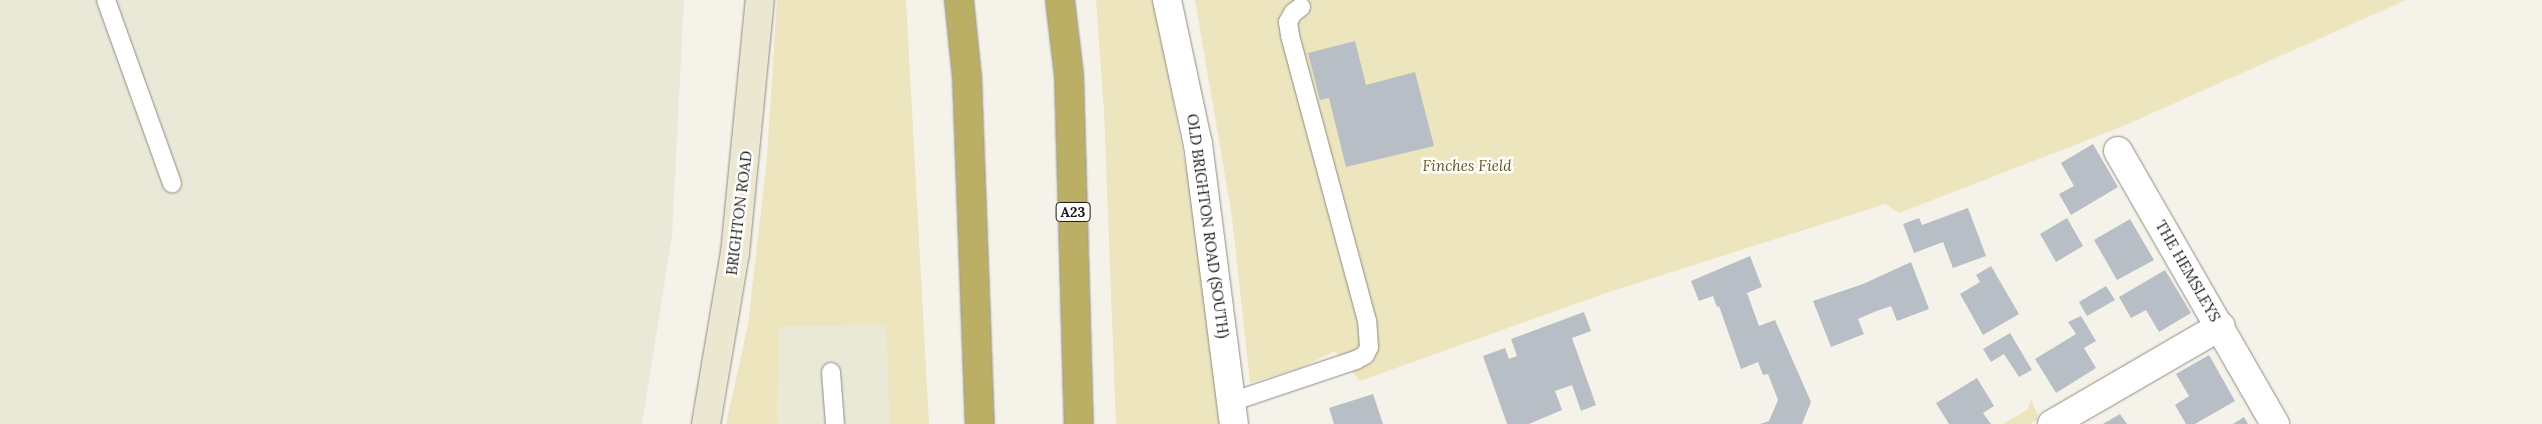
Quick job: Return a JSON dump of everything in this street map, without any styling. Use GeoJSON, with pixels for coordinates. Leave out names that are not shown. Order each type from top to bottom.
{"type":"FeatureCollection","features":[{"type":"Feature","properties":{"kind":"highway"},"geometry":{"type":"LineString","coordinates":[[960,0],[967,77],[980,424]]}},
{"type":"Feature","properties":{"kind":"highway","name":"A23"},"geometry":{"type":"LineString","coordinates":[[1060,0],[1069,76],[1079,424]]}},
{"type":"Feature","properties":{"kind":"street","name":"BRIGHTON ROAD"},"geometry":{"type":"LineString","coordinates":[[706,424],[736,245],[760,0]]}},
{"type":"Feature","properties":{"kind":"street","name":"OLD BRIGHTON ROAD (SOUTH)"},"geometry":{"type":"LineString","coordinates":[[1168,0],[1198,144],[1233,413]]}},
{"type":"Feature","properties":{"kind":"street","name":"THE HEMSLEYS"},"geometry":{"type":"LineString","coordinates":[[2052,424],[2221,326],[2118,151]]}},
{"type":"Feature","properties":{"kind":"street"},"geometry":{"type":"LineString","coordinates":[[2221,326],[2275,424]]}},
{"type":"Feature","properties":{"kind":"lane"},"geometry":{"type":"LineString","coordinates":[[106,0],[172,183]]}},
{"type":"Feature","properties":{"kind":"lane"},"geometry":{"type":"LineString","coordinates":[[1233,413],[1356,360],[1364,355],[1369,347],[1367,322],[1290,35],[1288,22],[1292,13],[1301,7]]}},
{"type":"Feature","properties":{"kind":"lane"},"geometry":{"type":"LineString","coordinates":[[832,372],[834,424]]}},
{"type":"Feature","properties":{"kind":"shaded area"},"geometry":{"type":"Polygon","coordinates":[[[0,0],[684,0],[672,236],[642,424],[0,424],[0,0]]]}},
{"type":"Feature","properties":{"kind":"shaded area"},"geometry":{"type":"Polygon","coordinates":[[[887,325],[890,424],[777,424],[779,327],[887,325]]]}},
{"type":"Feature","properties":{"kind":"green space"},"geometry":{"type":"Polygon","coordinates":[[[777,0],[906,0],[929,424],[890,424],[886,325],[779,327],[777,424],[726,424],[748,325],[767,158],[777,0]]]}},
{"type":"Feature","properties":{"kind":"green space"},"geometry":{"type":"Polygon","coordinates":[[[1096,0],[1154,0],[1199,238],[1219,424],[1116,424],[1104,111],[1096,0]]]}},
{"type":"Feature","properties":{"kind":"green space","name":"Finches Field"},"geometry":{"type":"Polygon","coordinates":[[[1195,0],[2406,0],[2121,127],[1899,213],[1885,204],[1606,293],[1360,381],[1335,351],[1300,368],[1250,383],[1232,217],[1195,0]]]}},
{"type":"Feature","properties":{"kind":"green space"},"geometry":{"type":"Polygon","coordinates":[[[2031,399],[2039,418],[2030,424],[2003,424],[2028,409],[2031,399]]]}},
{"type":"Feature","properties":{"kind":"building"},"geometry":{"type":"Polygon","coordinates":[[[1355,41],[1366,85],[1415,72],[1434,146],[1346,167],[1329,98],[1320,100],[1308,53],[1355,41]]]}},
{"type":"Feature","properties":{"kind":"building"},"geometry":{"type":"Polygon","coordinates":[[[2093,144],[2118,187],[2071,215],[2059,194],[2074,186],[2061,163],[2093,144]]]}},
{"type":"Feature","properties":{"kind":"building"},"geometry":{"type":"Polygon","coordinates":[[[1968,208],[1986,256],[1953,268],[1943,242],[1914,253],[1903,224],[1919,218],[1922,225],[1968,208]]]}},
{"type":"Feature","properties":{"kind":"building"},"geometry":{"type":"Polygon","coordinates":[[[2067,218],[2083,246],[2056,262],[2040,234],[2067,218]]]}},
{"type":"Feature","properties":{"kind":"building"},"geometry":{"type":"Polygon","coordinates":[[[2130,219],[2154,260],[2117,280],[2094,240],[2130,219]]]}},
{"type":"Feature","properties":{"kind":"building"},"geometry":{"type":"Polygon","coordinates":[[[1750,256],[1762,287],[1747,293],[1759,326],[1775,320],[1811,402],[1802,424],[1760,424],[1769,421],[1778,400],[1768,374],[1763,375],[1758,362],[1741,369],[1719,306],[1717,307],[1713,296],[1699,301],[1691,281],[1750,256]]]}},
{"type":"Feature","properties":{"kind":"building"},"geometry":{"type":"Polygon","coordinates":[[[1911,262],[1929,309],[1897,321],[1891,306],[1874,312],[1858,319],[1864,334],[1831,347],[1813,301],[1863,284],[1911,262]]]}},
{"type":"Feature","properties":{"kind":"building"},"geometry":{"type":"Polygon","coordinates":[[[1991,266],[2019,314],[1983,335],[1960,294],[1980,282],[1976,275],[1991,266]]]}},
{"type":"Feature","properties":{"kind":"building"},"geometry":{"type":"Polygon","coordinates":[[[2165,270],[2191,313],[2159,332],[2146,310],[2131,318],[2119,297],[2165,270]]]}},
{"type":"Feature","properties":{"kind":"building"},"geometry":{"type":"Polygon","coordinates":[[[2106,286],[2115,300],[2087,316],[2079,302],[2106,286]]]}},
{"type":"Feature","properties":{"kind":"building"},"geometry":{"type":"Polygon","coordinates":[[[1584,312],[1591,331],[1572,338],[1596,405],[1581,411],[1572,385],[1555,391],[1562,410],[1529,424],[1507,424],[1483,356],[1505,348],[1509,359],[1517,356],[1511,339],[1584,312]]]}},
{"type":"Feature","properties":{"kind":"building"},"geometry":{"type":"Polygon","coordinates":[[[2081,316],[2096,341],[2084,348],[2096,368],[2056,393],[2035,359],[2076,334],[2068,322],[2081,316]]]}},
{"type":"Feature","properties":{"kind":"building"},"geometry":{"type":"Polygon","coordinates":[[[2010,333],[2032,370],[2019,377],[2004,354],[1991,362],[1983,349],[2010,333]]]}},
{"type":"Feature","properties":{"kind":"building"},"geometry":{"type":"Polygon","coordinates":[[[2209,355],[2235,401],[2195,424],[2186,424],[2175,405],[2189,396],[2176,374],[2209,355]]]}},
{"type":"Feature","properties":{"kind":"building"},"geometry":{"type":"Polygon","coordinates":[[[1977,378],[1994,406],[1983,413],[1991,424],[1949,424],[1936,403],[1977,378]]]}},
{"type":"Feature","properties":{"kind":"building"},"geometry":{"type":"Polygon","coordinates":[[[1373,394],[1383,424],[1334,424],[1329,408],[1373,394]]]}},
{"type":"Feature","properties":{"kind":"building"},"geometry":{"type":"Polygon","coordinates":[[[2120,414],[2127,424],[2103,424],[2120,414]]]}},
{"type":"Feature","properties":{"kind":"building"},"geometry":{"type":"Polygon","coordinates":[[[2244,417],[2248,424],[2233,424],[2244,417]]]}}]}
